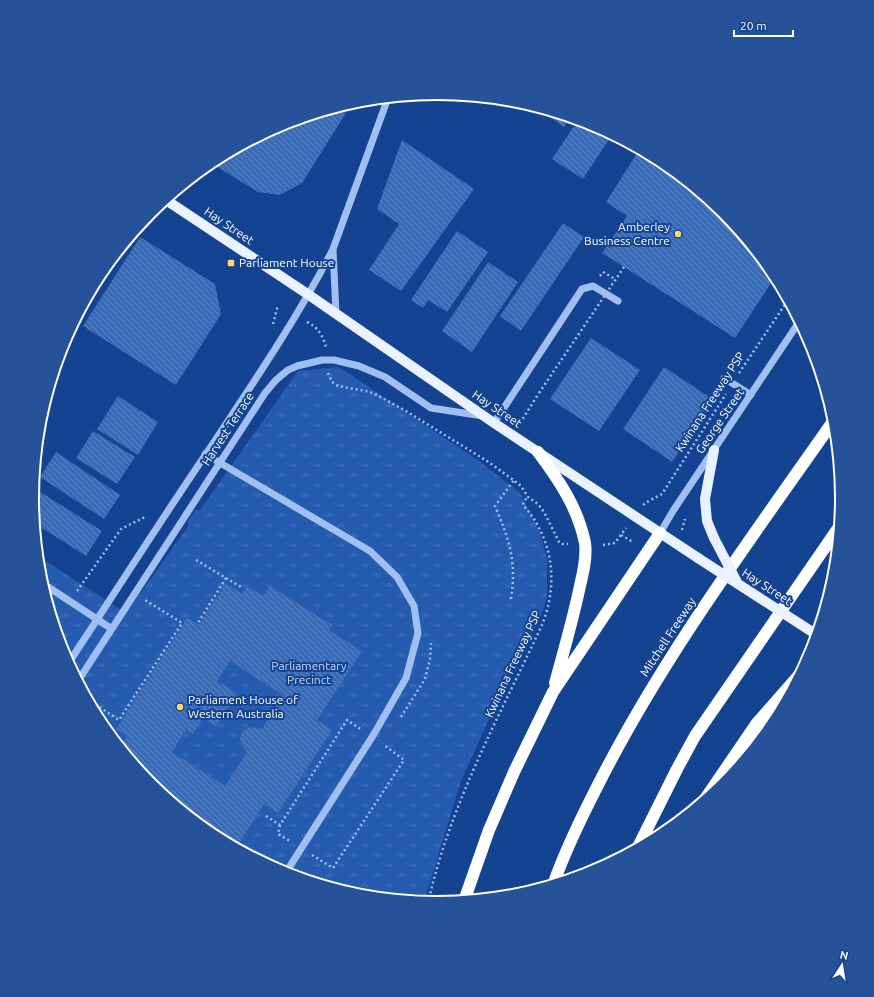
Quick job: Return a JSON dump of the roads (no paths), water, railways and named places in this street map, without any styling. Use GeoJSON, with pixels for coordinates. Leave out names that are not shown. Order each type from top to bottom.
{"type":"FeatureCollection","features":[{"type":"Feature","properties":{"kind":"highway","name":"Mitchell Freeway"},"geometry":{"type":"LineString","coordinates":[[555,878],[582,816],[634,717],[712,595],[828,428]]}},
{"type":"Feature","properties":{"kind":"highway"},"geometry":{"type":"LineString","coordinates":[[538,452],[559,480],[575,512],[585,544],[583,573],[575,612],[553,692]]}},
{"type":"Feature","properties":{"kind":"highway"},"geometry":{"type":"LineString","coordinates":[[466,896],[489,830],[514,772],[553,692],[660,533]]}},
{"type":"Feature","properties":{"kind":"highway"},"geometry":{"type":"LineString","coordinates":[[640,840],[676,769],[695,736],[833,535]]}},
{"type":"Feature","properties":{"kind":"highway"},"geometry":{"type":"LineString","coordinates":[[718,780],[757,723],[786,690]]}},
{"type":"Feature","properties":{"kind":"main road","name":"Hay Street"},"geometry":{"type":"LineString","coordinates":[[171,203],[309,295],[494,423],[812,632]]}},
{"type":"Feature","properties":{"kind":"main road"},"geometry":{"type":"LineString","coordinates":[[714,450],[705,498],[707,520],[714,538],[738,584]]}},
{"type":"Feature","properties":{"kind":"street","name":"Harvest Terrace"},"geometry":{"type":"LineString","coordinates":[[72,658],[205,454],[264,367],[309,295],[333,249],[386,104]]}},
{"type":"Feature","properties":{"kind":"street","name":"Harvest Terrace"},"geometry":{"type":"LineString","coordinates":[[333,249],[336,314]]}},
{"type":"Feature","properties":{"kind":"street"},"geometry":{"type":"LineString","coordinates":[[494,423],[582,289],[593,286],[618,301]]}},
{"type":"Feature","properties":{"kind":"street","name":"George Street"},"geometry":{"type":"LineString","coordinates":[[660,533],[673,511],[796,327]]}},
{"type":"Feature","properties":{"kind":"street","name":"Harvest Terrace"},"geometry":{"type":"LineString","coordinates":[[81,677],[265,393],[276,380],[292,368],[313,361],[334,360],[359,366],[385,377],[431,408],[484,416]]}},
{"type":"Feature","properties":{"kind":"street"},"geometry":{"type":"LineString","coordinates":[[724,378],[751,395]]}},
{"type":"Feature","properties":{"kind":"street"},"geometry":{"type":"LineString","coordinates":[[205,454],[370,551],[397,577],[414,606],[418,633],[406,678],[373,736],[289,868]]}},
{"type":"Feature","properties":{"kind":"street"},"geometry":{"type":"LineString","coordinates":[[50,589],[112,629]]}},
{"type":"Feature","properties":{"kind":"place","name":"Amberley Business Centre"},"geometry":{"type":"Point","coordinates":[678,234]}},
{"type":"Feature","properties":{"kind":"place","name":"Parliament House"},"geometry":{"type":"Point","coordinates":[231,263]}},
{"type":"Feature","properties":{"kind":"place","name":"Parliament House of Western Australia"},"geometry":{"type":"Point","coordinates":[180,707]}},
{"type":"Feature","properties":{"kind":"park label","name":"Parliamentary Precinct"},"geometry":{"type":"Point","coordinates":[309,673]}}]}
